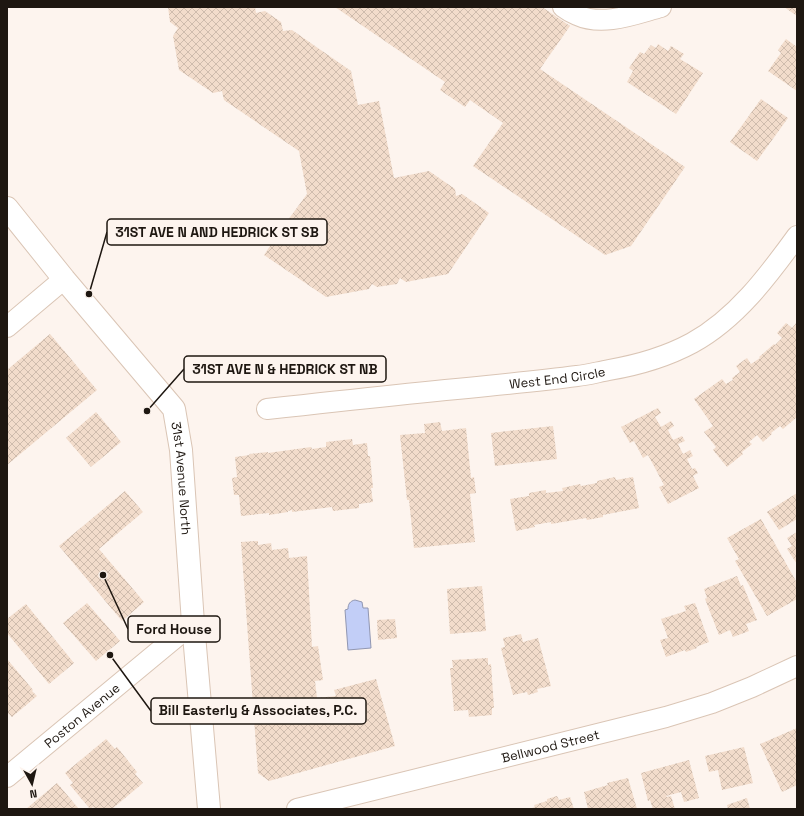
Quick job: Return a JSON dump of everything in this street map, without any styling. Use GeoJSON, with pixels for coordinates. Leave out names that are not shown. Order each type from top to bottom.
{"type":"FeatureCollection","features":[{"type":"Feature","properties":{"kind":"main road","name":"31st Avenue North"},"geometry":{"type":"LineString","coordinates":[[7,208],[174,409],[181,450],[193,623],[209,809]]}},
{"type":"Feature","properties":{"kind":"street"},"geometry":{"type":"LineString","coordinates":[[563,7],[577,15],[589,19],[602,20],[619,18],[661,7]]}},
{"type":"Feature","properties":{"kind":"street","name":"West End Circle"},"geometry":{"type":"LineString","coordinates":[[267,409],[578,376],[652,361],[692,343],[722,323],[758,287],[797,236]]}},
{"type":"Feature","properties":{"kind":"street"},"geometry":{"type":"LineString","coordinates":[[7,327],[64,278]]}},
{"type":"Feature","properties":{"kind":"street","name":"Poston Avenue"},"geometry":{"type":"LineString","coordinates":[[7,778],[193,623]]}},
{"type":"Feature","properties":{"kind":"street","name":"Bellwood Street"},"geometry":{"type":"LineString","coordinates":[[297,809],[666,717],[712,703],[752,687],[797,666]]}},
{"type":"Feature","properties":{"kind":"water"},"geometry":{"type":"Polygon","coordinates":[[[355,600],[362,602],[363,608],[368,608],[371,648],[348,650],[345,610],[348,609],[351,602],[355,600]]]}},
{"type":"Feature","properties":{"kind":"building"},"geometry":{"type":"Polygon","coordinates":[[[168,7],[255,7],[256,13],[265,11],[281,22],[283,31],[292,30],[351,71],[358,105],[379,101],[394,178],[429,171],[455,189],[456,196],[462,194],[489,213],[448,274],[406,282],[400,278],[397,284],[377,287],[372,284],[369,289],[326,297],[264,255],[282,228],[289,227],[288,220],[307,194],[299,151],[224,100],[222,91],[213,93],[179,70],[173,36],[178,28],[170,22],[168,7]]]}},
{"type":"Feature","properties":{"kind":"building"},"geometry":{"type":"Polygon","coordinates":[[[335,7],[542,7],[570,26],[540,69],[685,167],[631,246],[605,255],[473,166],[503,123],[470,100],[465,107],[440,90],[445,82],[335,7]]]}},
{"type":"Feature","properties":{"kind":"building"},"geometry":{"type":"Polygon","coordinates":[[[784,7],[797,7],[797,16],[784,7]]]}},
{"type":"Feature","properties":{"kind":"building"},"geometry":{"type":"Polygon","coordinates":[[[786,39],[797,47],[797,91],[768,71],[781,53],[778,50],[786,39]]]}},
{"type":"Feature","properties":{"kind":"building"},"geometry":{"type":"Polygon","coordinates":[[[658,44],[668,51],[671,46],[684,54],[680,59],[703,73],[676,114],[627,82],[633,71],[629,68],[640,52],[644,54],[651,45],[656,48],[658,44]]]}},
{"type":"Feature","properties":{"kind":"building"},"geometry":{"type":"Polygon","coordinates":[[[761,99],[788,118],[757,161],[730,142],[761,99]]]}},
{"type":"Feature","properties":{"kind":"building"},"geometry":{"type":"Polygon","coordinates":[[[797,322],[797,417],[783,429],[780,426],[763,442],[757,435],[749,442],[752,444],[742,452],[743,454],[727,467],[713,450],[716,447],[704,432],[713,426],[694,399],[722,379],[726,384],[733,380],[732,378],[740,372],[736,366],[747,358],[751,364],[760,358],[759,357],[782,338],[777,333],[786,323],[792,328],[797,322]]]}},
{"type":"Feature","properties":{"kind":"building"},"geometry":{"type":"Polygon","coordinates":[[[50,334],[97,390],[7,465],[7,370],[50,334]]]}},
{"type":"Feature","properties":{"kind":"building"},"geometry":{"type":"Polygon","coordinates":[[[658,408],[661,413],[655,417],[661,427],[671,421],[674,426],[668,430],[673,440],[682,436],[685,441],[678,444],[683,454],[690,450],[693,456],[687,459],[692,469],[695,468],[698,473],[693,476],[699,488],[668,504],[659,487],[664,485],[648,455],[643,458],[634,441],[630,443],[621,427],[658,408]]]}},
{"type":"Feature","properties":{"kind":"building"},"geometry":{"type":"Polygon","coordinates":[[[96,412],[121,442],[91,467],[66,438],[96,412]]]}},
{"type":"Feature","properties":{"kind":"building"},"geometry":{"type":"Polygon","coordinates":[[[440,422],[442,431],[466,428],[471,478],[474,477],[476,493],[470,494],[475,542],[414,548],[400,435],[425,433],[424,424],[440,422]]]}},
{"type":"Feature","properties":{"kind":"building"},"geometry":{"type":"Polygon","coordinates":[[[553,426],[557,459],[495,466],[491,433],[553,426]]]}},
{"type":"Feature","properties":{"kind":"building"},"geometry":{"type":"Polygon","coordinates":[[[352,439],[353,445],[367,443],[368,456],[370,456],[373,502],[359,504],[359,508],[333,511],[332,507],[292,512],[292,510],[269,515],[269,513],[241,516],[239,495],[234,495],[232,478],[237,477],[235,457],[311,447],[312,449],[326,447],[326,442],[352,439]]]}},
{"type":"Feature","properties":{"kind":"building"},"geometry":{"type":"Polygon","coordinates":[[[615,477],[616,480],[633,477],[639,508],[603,515],[603,517],[587,520],[586,518],[551,524],[551,522],[534,525],[535,527],[516,531],[510,499],[529,496],[529,493],[546,490],[546,493],[563,491],[562,488],[580,484],[581,486],[597,483],[597,481],[615,477]]]}},
{"type":"Feature","properties":{"kind":"building"},"geometry":{"type":"Polygon","coordinates":[[[125,491],[143,512],[99,549],[144,602],[122,621],[59,546],[125,491]]]}},
{"type":"Feature","properties":{"kind":"building"},"geometry":{"type":"Polygon","coordinates":[[[797,493],[797,519],[779,530],[767,512],[797,493]]]}},
{"type":"Feature","properties":{"kind":"building"},"geometry":{"type":"Polygon","coordinates":[[[761,519],[797,583],[797,599],[767,616],[735,561],[739,559],[727,538],[761,519]]]}},
{"type":"Feature","properties":{"kind":"building"},"geometry":{"type":"Polygon","coordinates":[[[797,532],[797,564],[787,549],[792,546],[787,538],[797,532]]]}},
{"type":"Feature","properties":{"kind":"building"},"geometry":{"type":"Polygon","coordinates":[[[258,541],[258,545],[271,543],[272,550],[288,548],[289,558],[307,556],[312,647],[318,646],[323,680],[315,681],[317,698],[336,696],[334,690],[376,679],[395,746],[269,781],[258,773],[241,542],[258,541]]]}},
{"type":"Feature","properties":{"kind":"building"},"geometry":{"type":"Polygon","coordinates":[[[737,576],[741,586],[743,585],[757,620],[746,624],[749,631],[733,637],[730,630],[719,635],[705,599],[707,598],[704,589],[737,576]]]}},
{"type":"Feature","properties":{"kind":"building"},"geometry":{"type":"Polygon","coordinates":[[[482,586],[486,631],[450,634],[447,589],[482,586]]]}},
{"type":"Feature","properties":{"kind":"building"},"geometry":{"type":"Polygon","coordinates":[[[87,603],[120,641],[96,661],[63,623],[87,603]]]}},
{"type":"Feature","properties":{"kind":"building"},"geometry":{"type":"Polygon","coordinates":[[[695,603],[709,642],[686,652],[685,650],[666,657],[660,640],[668,638],[661,619],[686,611],[684,606],[695,603]]]}},
{"type":"Feature","properties":{"kind":"building"},"geometry":{"type":"Polygon","coordinates":[[[26,604],[74,663],[49,684],[7,633],[7,619],[26,604]]]}},
{"type":"Feature","properties":{"kind":"building"},"geometry":{"type":"Polygon","coordinates":[[[395,619],[397,638],[378,640],[377,620],[395,619]]]}},
{"type":"Feature","properties":{"kind":"building"},"geometry":{"type":"Polygon","coordinates":[[[521,634],[523,642],[538,638],[551,686],[537,689],[538,692],[528,695],[527,692],[513,695],[501,648],[505,647],[503,638],[521,634]]]}},
{"type":"Feature","properties":{"kind":"building"},"geometry":{"type":"Polygon","coordinates":[[[488,658],[488,665],[491,664],[494,708],[492,708],[492,715],[469,717],[468,710],[454,711],[450,668],[453,668],[452,660],[488,658]]]}},
{"type":"Feature","properties":{"kind":"building"},"geometry":{"type":"Polygon","coordinates":[[[7,659],[37,696],[12,717],[7,712],[7,659]]]}},
{"type":"Feature","properties":{"kind":"building"},"geometry":{"type":"Polygon","coordinates":[[[797,728],[797,785],[782,792],[760,744],[797,728]]]}},
{"type":"Feature","properties":{"kind":"building"},"geometry":{"type":"Polygon","coordinates":[[[106,739],[115,749],[117,747],[137,772],[135,774],[143,783],[112,809],[95,809],[93,807],[90,809],[70,785],[73,783],[65,773],[106,739]]]}},
{"type":"Feature","properties":{"kind":"building"},"geometry":{"type":"Polygon","coordinates":[[[744,747],[753,783],[722,790],[718,770],[709,772],[705,756],[744,747]]]}},
{"type":"Feature","properties":{"kind":"building"},"geometry":{"type":"Polygon","coordinates":[[[689,760],[699,798],[684,802],[681,792],[666,796],[671,796],[675,809],[653,809],[650,800],[648,801],[641,773],[689,760]]]}},
{"type":"Feature","properties":{"kind":"building"},"geometry":{"type":"Polygon","coordinates":[[[628,778],[637,809],[588,809],[584,792],[608,785],[607,783],[628,778]]]}},
{"type":"Feature","properties":{"kind":"building"},"geometry":{"type":"Polygon","coordinates":[[[57,783],[79,809],[26,809],[57,783]]]}},
{"type":"Feature","properties":{"kind":"building"},"geometry":{"type":"Polygon","coordinates":[[[557,796],[559,800],[570,797],[574,809],[529,809],[535,807],[534,805],[557,796]]]}},
{"type":"Feature","properties":{"kind":"building"},"geometry":{"type":"Polygon","coordinates":[[[747,798],[750,809],[728,809],[727,805],[747,798]]]}},
{"type":"Feature","properties":{"kind":"place","name":"31ST AVE N AND HEDRICK ST SB"},"geometry":{"type":"Point","coordinates":[89,294]}},
{"type":"Feature","properties":{"kind":"place","name":"31ST AVE N & HEDRICK ST NB"},"geometry":{"type":"Point","coordinates":[147,411]}},
{"type":"Feature","properties":{"kind":"place","name":"Ford House"},"geometry":{"type":"Point","coordinates":[103,575]}},
{"type":"Feature","properties":{"kind":"place","name":"Bill Easterly & Associates, P.C."},"geometry":{"type":"Point","coordinates":[110,655]}}]}
